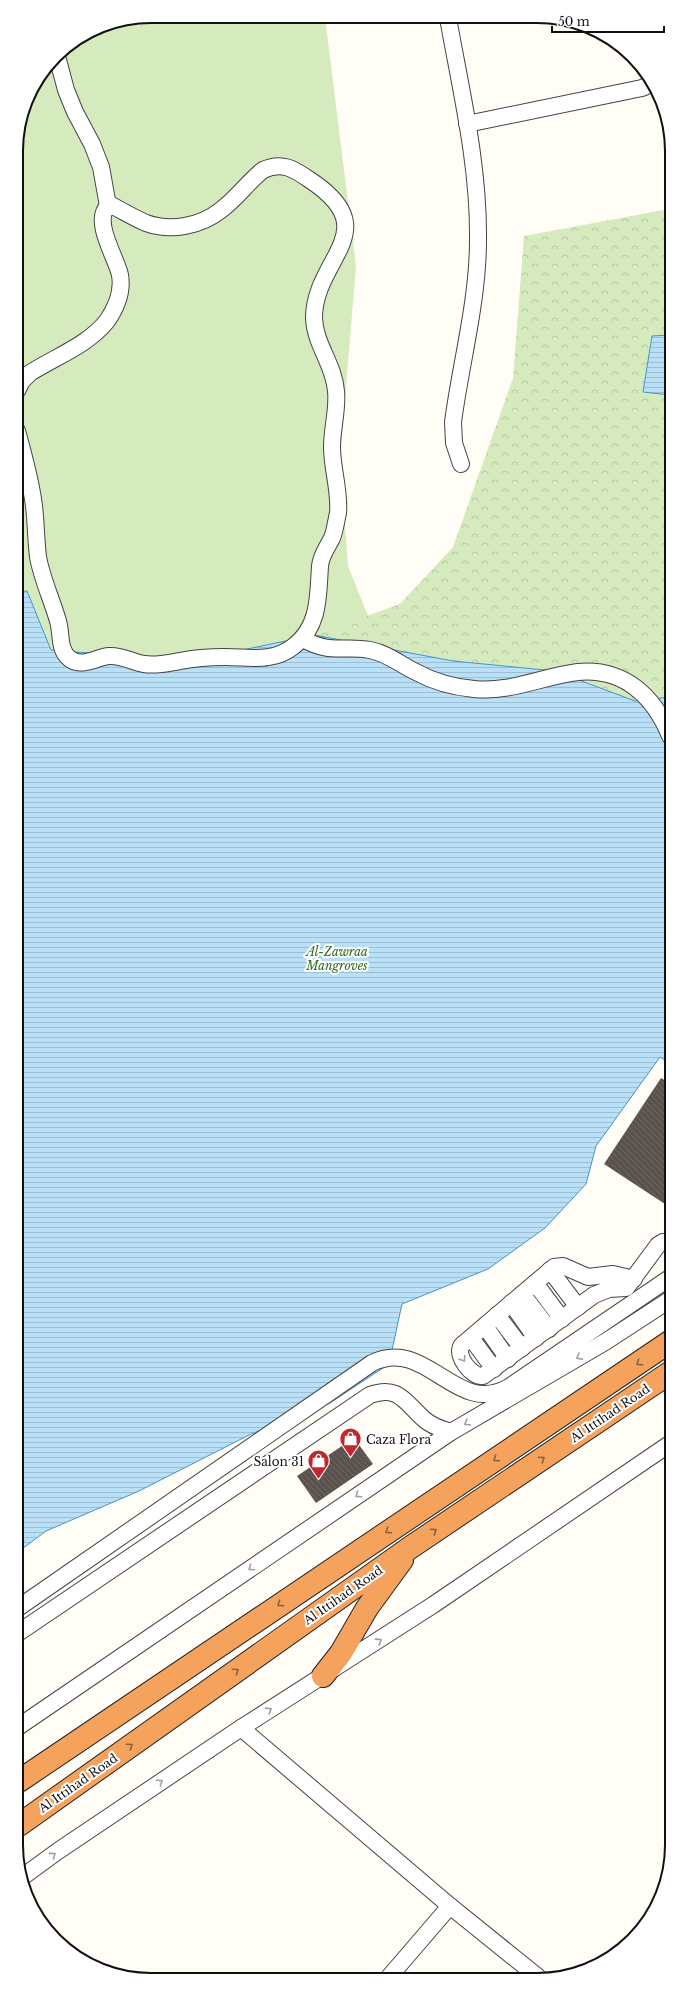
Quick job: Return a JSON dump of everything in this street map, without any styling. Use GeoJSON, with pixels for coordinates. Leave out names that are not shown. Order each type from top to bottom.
{"type":"FeatureCollection","features":[{"type":"Feature","properties":{"kind":"highway"},"geometry":{"type":"LineString","coordinates":[[23,1778],[665,1345]]}},
{"type":"Feature","properties":{"kind":"highway","name":"Al Ittihad Road"},"geometry":{"type":"LineString","coordinates":[[23,1822],[410,1547],[665,1376]]}},
{"type":"Feature","properties":{"kind":"highway"},"geometry":{"type":"LineString","coordinates":[[323,1676],[341,1653],[367,1608],[410,1547]]}},
{"type":"Feature","properties":{"kind":"street"},"geometry":{"type":"LineString","coordinates":[[449,23],[476,181],[478,241],[472,310],[453,422],[454,443],[461,464]]}},
{"type":"Feature","properties":{"kind":"street"},"geometry":{"type":"LineString","coordinates":[[23,379],[30,372],[98,331],[114,310],[119,298],[120,281],[118,267],[109,251],[104,234],[104,211],[108,206],[101,167],[92,144],[75,112],[66,90],[59,63]]}},
{"type":"Feature","properties":{"kind":"street"},"geometry":{"type":"LineString","coordinates":[[467,124],[647,86]]}},
{"type":"Feature","properties":{"kind":"street"},"geometry":{"type":"LineString","coordinates":[[23,455],[31,487],[36,542],[42,575],[59,624],[63,652],[68,658],[75,662],[83,662],[107,656],[117,656],[145,664],[156,665],[210,657],[268,658],[287,652],[303,639],[314,619],[318,605],[322,557],[331,539],[338,511],[338,497],[332,448],[336,391],[331,369],[319,345],[314,317],[320,288],[344,235],[345,222],[342,210],[336,200],[327,191],[296,170],[280,165],[271,166],[260,172],[222,210],[211,217],[186,226],[160,227],[147,224],[113,206],[108,206]]}},
{"type":"Feature","properties":{"kind":"street"},"geometry":{"type":"LineString","coordinates":[[303,639],[322,648],[334,650],[358,649],[382,654],[415,672],[442,684],[475,689],[508,688],[578,672],[603,674],[626,682],[646,696],[661,715],[665,724]]}},
{"type":"Feature","properties":{"kind":"street"},"geometry":{"type":"LineString","coordinates":[[605,1342],[608,1320],[613,1316],[629,1286],[658,1245],[665,1242]]}},
{"type":"Feature","properties":{"kind":"street"},"geometry":{"type":"LineString","coordinates":[[629,1286],[609,1289],[594,1295],[484,1376],[477,1376],[460,1358],[460,1348],[550,1270],[558,1266],[568,1267],[588,1277],[613,1274],[629,1286],[641,1299],[665,1302]]}},
{"type":"Feature","properties":{"kind":"street"},"geometry":{"type":"LineString","coordinates":[[568,1267],[594,1295]]}},
{"type":"Feature","properties":{"kind":"street"},"geometry":{"type":"LineString","coordinates":[[550,1270],[578,1307]]}},
{"type":"Feature","properties":{"kind":"street"},"geometry":{"type":"LineString","coordinates":[[23,1605],[372,1363],[387,1357],[403,1357],[424,1366],[465,1392],[484,1395],[492,1394],[509,1387],[665,1281]]}},
{"type":"Feature","properties":{"kind":"street"},"geometry":{"type":"LineString","coordinates":[[535,1283],[562,1319]]}},
{"type":"Feature","properties":{"kind":"street"},"geometry":{"type":"LineString","coordinates":[[517,1298],[542,1333]]}},
{"type":"Feature","properties":{"kind":"street"},"geometry":{"type":"LineString","coordinates":[[23,1724],[451,1432],[605,1342],[665,1303]]}},
{"type":"Feature","properties":{"kind":"street"},"geometry":{"type":"LineString","coordinates":[[497,1315],[522,1348]]}},
{"type":"Feature","properties":{"kind":"street"},"geometry":{"type":"LineString","coordinates":[[485,1326],[508,1359]]}},
{"type":"Feature","properties":{"kind":"street"},"geometry":{"type":"LineString","coordinates":[[23,1630],[370,1395],[381,1391],[392,1392],[402,1398],[426,1421],[439,1429],[451,1432]]}},
{"type":"Feature","properties":{"kind":"street"},"geometry":{"type":"LineString","coordinates":[[415,1410],[423,1424],[430,1446]]}},
{"type":"Feature","properties":{"kind":"street"},"geometry":{"type":"LineString","coordinates":[[26,1874],[58,1851],[241,1728],[433,1606],[665,1447]]}},
{"type":"Feature","properties":{"kind":"street"},"geometry":{"type":"LineString","coordinates":[[241,1728],[450,1906],[533,1973]]}},
{"type":"Feature","properties":{"kind":"street"},"geometry":{"type":"LineString","coordinates":[[392,1973],[450,1906]]}},
{"type":"Feature","properties":{"kind":"green space"},"geometry":{"type":"Polygon","coordinates":[[[151,23],[326,23],[356,266],[340,458],[348,566],[368,616],[314,635],[190,661],[50,650],[27,591],[23,591],[23,143],[27,118],[36,95],[50,73],[67,55],[87,40],[118,27],[151,23]]]}},
{"type":"Feature","properties":{"kind":"green space","name":"Al-Zawraa Mangroves"},"geometry":{"type":"Polygon","coordinates":[[[665,210],[665,1060],[660,1057],[596,1146],[586,1184],[545,1228],[488,1269],[402,1304],[389,1364],[330,1403],[251,1434],[139,1491],[46,1531],[23,1548],[23,591],[27,591],[51,650],[190,661],[314,635],[400,604],[453,547],[513,378],[524,236],[665,210]]]}},
{"type":"Feature","properties":{"kind":"water"},"geometry":{"type":"Polygon","coordinates":[[[665,335],[665,394],[643,392],[652,336],[665,335]]]}},
{"type":"Feature","properties":{"kind":"water","name":"Al-Zawraa Mangroves"},"geometry":{"type":"Polygon","coordinates":[[[23,591],[27,591],[51,650],[190,661],[314,635],[453,661],[555,671],[635,701],[665,698],[665,1060],[660,1057],[596,1146],[586,1184],[545,1228],[488,1269],[402,1304],[389,1364],[330,1403],[251,1434],[139,1491],[46,1531],[23,1548],[23,591]]]}},
{"type":"Feature","properties":{"kind":"building"},"geometry":{"type":"Polygon","coordinates":[[[661,1078],[665,1080],[665,1204],[604,1164],[661,1078]]]}},
{"type":"Feature","properties":{"kind":"building"},"geometry":{"type":"Polygon","coordinates":[[[354,1438],[373,1464],[316,1503],[297,1476],[354,1438]]]}},
{"type":"Feature","properties":{"kind":"place","name":"Caza Flora"},"geometry":{"type":"Point","coordinates":[351,1458]}},
{"type":"Feature","properties":{"kind":"place","name":"Salon 31"},"geometry":{"type":"Point","coordinates":[319,1480]}}]}
